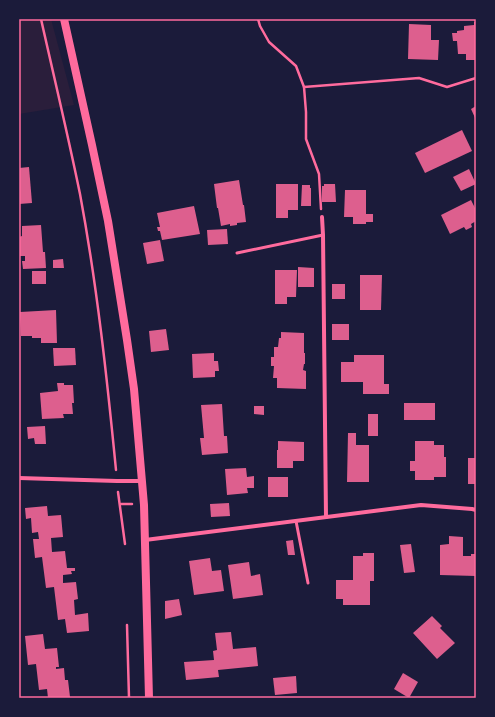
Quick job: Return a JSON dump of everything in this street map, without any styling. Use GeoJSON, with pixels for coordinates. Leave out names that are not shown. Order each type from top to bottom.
{"type":"FeatureCollection","features":[{"type":"Feature","properties":{"kind":"main road"},"geometry":{"type":"LineString","coordinates":[[64,19],[94,152],[118,280],[134,389],[142,481],[145,540],[149,698]]}},
{"type":"Feature","properties":{"kind":"street"},"geometry":{"type":"LineString","coordinates":[[322,217],[326,517]]}},
{"type":"Feature","properties":{"kind":"street"},"geometry":{"type":"LineString","coordinates":[[19,478],[142,481]]}},
{"type":"Feature","properties":{"kind":"street"},"geometry":{"type":"LineString","coordinates":[[145,540],[421,505],[476,510]]}},
{"type":"Feature","properties":{"kind":"lane"},"geometry":{"type":"LineString","coordinates":[[238,253],[323,235]]}},
{"type":"Feature","properties":{"kind":"lane"},"geometry":{"type":"LineString","coordinates":[[296,521],[308,583]]}},
{"type":"Feature","properties":{"kind":"path"},"geometry":{"type":"LineString","coordinates":[[41,19],[80,193],[105,360],[116,470]]}},
{"type":"Feature","properties":{"kind":"path"},"geometry":{"type":"LineString","coordinates":[[258,19],[260,26],[269,42],[296,66],[304,87],[306,140],[319,174],[322,217]]}},
{"type":"Feature","properties":{"kind":"path"},"geometry":{"type":"LineString","coordinates":[[304,87],[419,78],[447,87],[476,78]]}},
{"type":"Feature","properties":{"kind":"path"},"geometry":{"type":"LineString","coordinates":[[118,492],[121,504],[125,544]]}},
{"type":"Feature","properties":{"kind":"path"},"geometry":{"type":"LineString","coordinates":[[121,504],[134,504]]}},
{"type":"Feature","properties":{"kind":"path"},"geometry":{"type":"LineString","coordinates":[[127,625],[129,698]]}},
{"type":"Feature","properties":{"kind":"shaded area"},"geometry":{"type":"Polygon","coordinates":[[[19,19],[51,19],[74,105],[19,114],[19,19]]]}},
{"type":"Feature","properties":{"kind":"building"},"geometry":{"type":"Polygon","coordinates":[[[474,22],[476,22],[476,60],[466,60],[466,54],[458,54],[457,41],[453,41],[452,33],[457,33],[457,31],[464,30],[464,26],[474,25],[474,22]]]}},
{"type":"Feature","properties":{"kind":"building"},"geometry":{"type":"Polygon","coordinates":[[[409,24],[431,25],[431,40],[439,40],[438,60],[408,59],[409,24]]]}},
{"type":"Feature","properties":{"kind":"building"},"geometry":{"type":"Polygon","coordinates":[[[476,106],[476,120],[471,109],[476,106]]]}},
{"type":"Feature","properties":{"kind":"building"},"geometry":{"type":"Polygon","coordinates":[[[462,130],[472,151],[425,173],[415,153],[462,130]]]}},
{"type":"Feature","properties":{"kind":"building"},"geometry":{"type":"Polygon","coordinates":[[[29,167],[32,203],[19,204],[19,168],[29,167]]]}},
{"type":"Feature","properties":{"kind":"building"},"geometry":{"type":"Polygon","coordinates":[[[469,169],[476,184],[461,191],[453,177],[469,169]]]}},
{"type":"Feature","properties":{"kind":"building"},"geometry":{"type":"Polygon","coordinates":[[[239,180],[246,222],[237,223],[237,225],[230,226],[230,224],[221,226],[214,184],[239,180]]]}},
{"type":"Feature","properties":{"kind":"building"},"geometry":{"type":"Polygon","coordinates":[[[276,184],[298,184],[298,210],[288,210],[288,218],[276,218],[276,184]]]}},
{"type":"Feature","properties":{"kind":"building"},"geometry":{"type":"Polygon","coordinates":[[[324,184],[335,184],[336,202],[322,202],[322,186],[324,186],[324,184]]]}},
{"type":"Feature","properties":{"kind":"building"},"geometry":{"type":"Polygon","coordinates":[[[302,185],[310,185],[311,206],[301,206],[302,185]]]}},
{"type":"Feature","properties":{"kind":"building"},"geometry":{"type":"Polygon","coordinates":[[[345,190],[366,190],[366,214],[373,214],[373,222],[366,222],[366,224],[353,224],[353,217],[344,217],[345,190]]]}},
{"type":"Feature","properties":{"kind":"building"},"geometry":{"type":"Polygon","coordinates":[[[471,200],[476,210],[476,221],[471,224],[472,227],[466,230],[464,227],[450,234],[441,215],[471,200]]]}},
{"type":"Feature","properties":{"kind":"building"},"geometry":{"type":"Polygon","coordinates":[[[194,206],[200,234],[162,240],[160,231],[158,231],[157,227],[160,227],[157,213],[194,206]]]}},
{"type":"Feature","properties":{"kind":"building"},"geometry":{"type":"Polygon","coordinates":[[[41,225],[46,268],[23,269],[22,261],[25,261],[25,256],[19,256],[19,237],[22,236],[22,226],[41,225]]]}},
{"type":"Feature","properties":{"kind":"building"},"geometry":{"type":"Polygon","coordinates":[[[227,229],[228,244],[208,245],[207,230],[227,229]]]}},
{"type":"Feature","properties":{"kind":"building"},"geometry":{"type":"Polygon","coordinates":[[[160,240],[164,261],[147,264],[143,243],[160,240]]]}},
{"type":"Feature","properties":{"kind":"building"},"geometry":{"type":"Polygon","coordinates":[[[63,259],[64,268],[53,268],[53,260],[63,259]]]}},
{"type":"Feature","properties":{"kind":"building"},"geometry":{"type":"Polygon","coordinates":[[[298,267],[314,268],[314,287],[298,287],[298,267]]]}},
{"type":"Feature","properties":{"kind":"building"},"geometry":{"type":"Polygon","coordinates":[[[275,270],[297,270],[296,297],[287,297],[287,304],[275,304],[275,270]]]}},
{"type":"Feature","properties":{"kind":"building"},"geometry":{"type":"Polygon","coordinates":[[[32,271],[46,271],[46,284],[32,284],[32,271]]]}},
{"type":"Feature","properties":{"kind":"building"},"geometry":{"type":"Polygon","coordinates":[[[360,275],[382,275],[381,310],[360,310],[360,275]]]}},
{"type":"Feature","properties":{"kind":"building"},"geometry":{"type":"Polygon","coordinates":[[[332,284],[345,284],[345,299],[332,299],[332,284]]]}},
{"type":"Feature","properties":{"kind":"building"},"geometry":{"type":"Polygon","coordinates":[[[56,310],[57,343],[41,343],[41,338],[21,336],[20,312],[56,310]]]}},
{"type":"Feature","properties":{"kind":"building"},"geometry":{"type":"Polygon","coordinates":[[[332,324],[349,324],[349,340],[332,340],[332,324]]]}},
{"type":"Feature","properties":{"kind":"building"},"geometry":{"type":"Polygon","coordinates":[[[166,329],[169,350],[151,352],[149,331],[166,329]]]}},
{"type":"Feature","properties":{"kind":"building"},"geometry":{"type":"Polygon","coordinates":[[[281,332],[304,333],[305,364],[303,370],[306,371],[306,389],[277,388],[277,378],[273,378],[274,366],[271,366],[271,357],[274,357],[274,347],[278,347],[281,332]]]}},
{"type":"Feature","properties":{"kind":"building"},"geometry":{"type":"Polygon","coordinates":[[[53,348],[75,348],[76,365],[54,366],[53,348]]]}},
{"type":"Feature","properties":{"kind":"building"},"geometry":{"type":"Polygon","coordinates":[[[214,353],[214,361],[218,361],[219,371],[215,371],[215,377],[193,378],[192,354],[214,353]]]}},
{"type":"Feature","properties":{"kind":"building"},"geometry":{"type":"Polygon","coordinates":[[[354,355],[384,355],[384,384],[389,384],[389,394],[363,394],[363,382],[341,382],[341,362],[354,362],[354,355]]]}},
{"type":"Feature","properties":{"kind":"building"},"geometry":{"type":"Polygon","coordinates":[[[57,383],[73,385],[73,414],[63,414],[64,418],[42,419],[40,393],[58,391],[57,383]]]}},
{"type":"Feature","properties":{"kind":"building"},"geometry":{"type":"Polygon","coordinates":[[[404,403],[435,403],[435,420],[404,420],[404,403]]]}},
{"type":"Feature","properties":{"kind":"building"},"geometry":{"type":"Polygon","coordinates":[[[222,404],[224,436],[227,436],[228,453],[202,455],[200,438],[204,438],[201,405],[222,404]]]}},
{"type":"Feature","properties":{"kind":"building"},"geometry":{"type":"Polygon","coordinates":[[[254,406],[264,406],[264,415],[254,414],[254,406]]]}},
{"type":"Feature","properties":{"kind":"building"},"geometry":{"type":"Polygon","coordinates":[[[368,414],[378,414],[378,436],[368,436],[368,414]]]}},
{"type":"Feature","properties":{"kind":"building"},"geometry":{"type":"Polygon","coordinates":[[[45,426],[46,444],[35,444],[34,438],[28,439],[27,427],[45,426]]]}},
{"type":"Feature","properties":{"kind":"building"},"geometry":{"type":"Polygon","coordinates":[[[348,433],[356,433],[356,445],[369,445],[369,482],[347,482],[348,433]]]}},
{"type":"Feature","properties":{"kind":"building"},"geometry":{"type":"Polygon","coordinates":[[[278,441],[304,442],[304,461],[293,461],[293,468],[277,468],[278,441]]]}},
{"type":"Feature","properties":{"kind":"building"},"geometry":{"type":"Polygon","coordinates":[[[415,441],[434,441],[434,445],[444,445],[444,457],[446,457],[446,477],[434,477],[434,480],[415,480],[415,471],[410,471],[410,461],[415,461],[415,441]]]}},
{"type":"Feature","properties":{"kind":"building"},"geometry":{"type":"Polygon","coordinates":[[[468,458],[476,458],[476,484],[468,484],[468,458]]]}},
{"type":"Feature","properties":{"kind":"building"},"geometry":{"type":"Polygon","coordinates":[[[246,468],[247,477],[254,476],[254,488],[247,488],[248,493],[227,495],[225,469],[246,468]]]}},
{"type":"Feature","properties":{"kind":"building"},"geometry":{"type":"Polygon","coordinates":[[[268,477],[288,477],[288,497],[268,497],[268,477]]]}},
{"type":"Feature","properties":{"kind":"building"},"geometry":{"type":"Polygon","coordinates":[[[229,503],[230,516],[211,517],[210,504],[229,503]]]}},
{"type":"Feature","properties":{"kind":"building"},"geometry":{"type":"Polygon","coordinates":[[[47,506],[48,516],[61,515],[63,537],[51,538],[52,552],[65,551],[67,568],[75,568],[75,571],[71,571],[72,574],[63,575],[63,583],[76,582],[78,599],[74,600],[75,615],[88,613],[89,631],[67,633],[65,619],[58,620],[54,587],[46,588],[42,557],[35,558],[33,539],[39,539],[38,532],[32,533],[31,518],[26,519],[25,508],[47,506]]]}},
{"type":"Feature","properties":{"kind":"building"},"geometry":{"type":"Polygon","coordinates":[[[449,536],[463,537],[463,556],[471,556],[471,554],[475,554],[476,576],[440,575],[440,545],[449,544],[449,536]]]}},
{"type":"Feature","properties":{"kind":"building"},"geometry":{"type":"Polygon","coordinates":[[[293,540],[295,555],[288,555],[286,541],[293,540]]]}},
{"type":"Feature","properties":{"kind":"building"},"geometry":{"type":"Polygon","coordinates":[[[411,544],[415,572],[404,573],[400,545],[411,544]]]}},
{"type":"Feature","properties":{"kind":"building"},"geometry":{"type":"Polygon","coordinates":[[[363,553],[374,553],[374,581],[370,581],[370,605],[343,605],[343,599],[336,599],[336,580],[353,580],[353,556],[363,556],[363,553]]]}},
{"type":"Feature","properties":{"kind":"building"},"geometry":{"type":"Polygon","coordinates":[[[210,558],[212,571],[221,570],[224,591],[194,595],[189,561],[210,558]]]}},
{"type":"Feature","properties":{"kind":"building"},"geometry":{"type":"Polygon","coordinates":[[[249,562],[251,576],[260,574],[263,595],[233,599],[228,565],[249,562]]]}},
{"type":"Feature","properties":{"kind":"building"},"geometry":{"type":"Polygon","coordinates":[[[179,599],[182,615],[165,619],[165,601],[179,599]]]}},
{"type":"Feature","properties":{"kind":"building"},"geometry":{"type":"Polygon","coordinates":[[[432,616],[442,626],[440,628],[455,643],[437,659],[413,633],[432,616]]]}},
{"type":"Feature","properties":{"kind":"building"},"geometry":{"type":"Polygon","coordinates":[[[231,632],[233,649],[256,647],[258,666],[218,670],[219,677],[186,680],[184,662],[214,660],[213,651],[217,650],[215,633],[231,632]]]}},
{"type":"Feature","properties":{"kind":"building"},"geometry":{"type":"Polygon","coordinates":[[[43,634],[45,649],[57,648],[59,667],[56,667],[56,669],[64,668],[65,680],[68,680],[70,697],[48,698],[47,689],[39,690],[36,664],[28,665],[25,636],[43,634]]]}},
{"type":"Feature","properties":{"kind":"building"},"geometry":{"type":"Polygon","coordinates":[[[403,673],[418,682],[409,698],[394,689],[403,673]]]}},
{"type":"Feature","properties":{"kind":"building"},"geometry":{"type":"Polygon","coordinates":[[[296,676],[297,693],[275,695],[273,678],[296,676]]]}}]}
